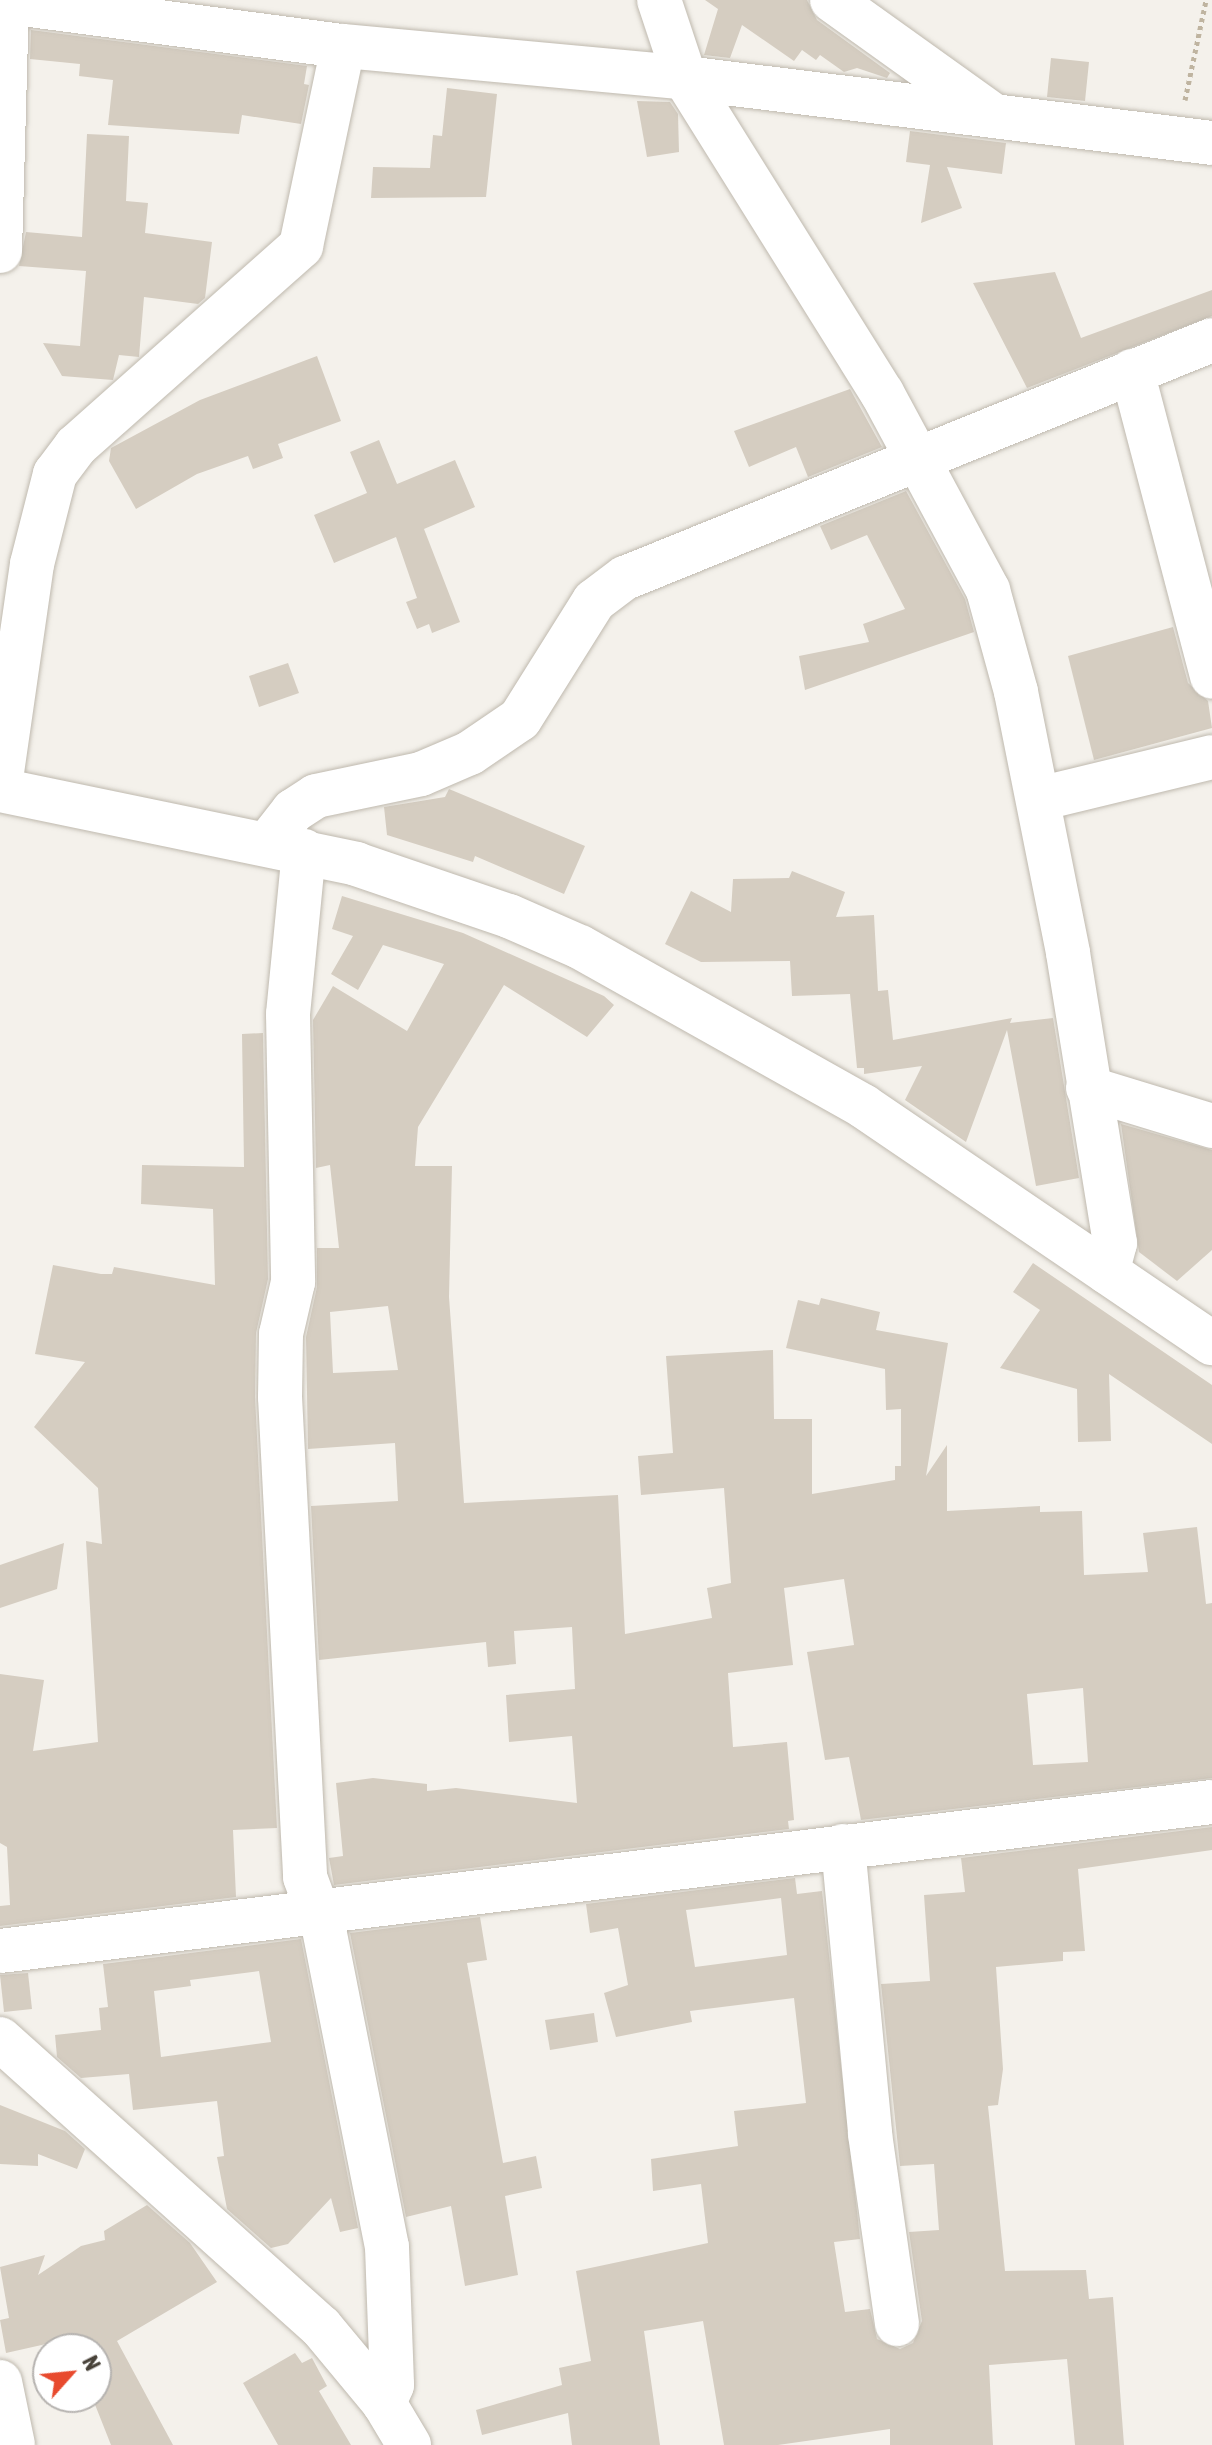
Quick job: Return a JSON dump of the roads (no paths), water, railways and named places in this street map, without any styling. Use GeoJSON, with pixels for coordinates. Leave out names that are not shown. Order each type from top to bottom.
{"type":"FeatureCollection","features":[{"type":"Feature","properties":{"kind":"street"},"geometry":{"type":"LineString","coordinates":[[659,0],[685,78],[919,456],[988,590],[1039,799],[1115,1243],[1107,1272]]}},
{"type":"Feature","properties":{"kind":"street"},"geometry":{"type":"LineString","coordinates":[[0,251],[4,2],[343,46],[685,78],[1194,142]]}},
{"type":"Feature","properties":{"kind":"street"},"geometry":{"type":"LineString","coordinates":[[852,6],[996,117]]}},
{"type":"Feature","properties":{"kind":"street"},"geometry":{"type":"LineString","coordinates":[[343,46],[301,246],[76,446],[55,474],[11,634],[0,788],[286,847],[405,879],[509,916],[628,972],[863,1106],[1212,1343]]}},
{"type":"Feature","properties":{"kind":"street"},"geometry":{"type":"LineString","coordinates":[[384,2403],[392,2385],[387,2247],[324,1929],[305,1877],[280,1397],[281,1334],[293,1282],[286,847],[293,811],[316,796],[421,774],[470,753],[520,719],[594,601],[625,578],[919,456],[1212,340]]}},
{"type":"Feature","properties":{"kind":"street"},"geometry":{"type":"LineString","coordinates":[[1132,371],[1212,677]]}},
{"type":"Feature","properties":{"kind":"street"},"geometry":{"type":"LineString","coordinates":[[1039,799],[1212,757]]}},
{"type":"Feature","properties":{"kind":"street"},"geometry":{"type":"LineString","coordinates":[[1088,1088],[1212,1126]]}},
{"type":"Feature","properties":{"kind":"street"},"geometry":{"type":"LineString","coordinates":[[0,1951],[316,1909],[1212,1802]]}},
{"type":"Feature","properties":{"kind":"street"},"geometry":{"type":"LineString","coordinates":[[843,1846],[870,2134],[897,2324]]}},
{"type":"Feature","properties":{"kind":"street"},"geometry":{"type":"LineString","coordinates":[[0,2039],[321,2327],[384,2403],[409,2445]]}},
{"type":"Feature","properties":{"kind":"street"},"geometry":{"type":"LineString","coordinates":[[0,2382],[13,2445]]}}]}
